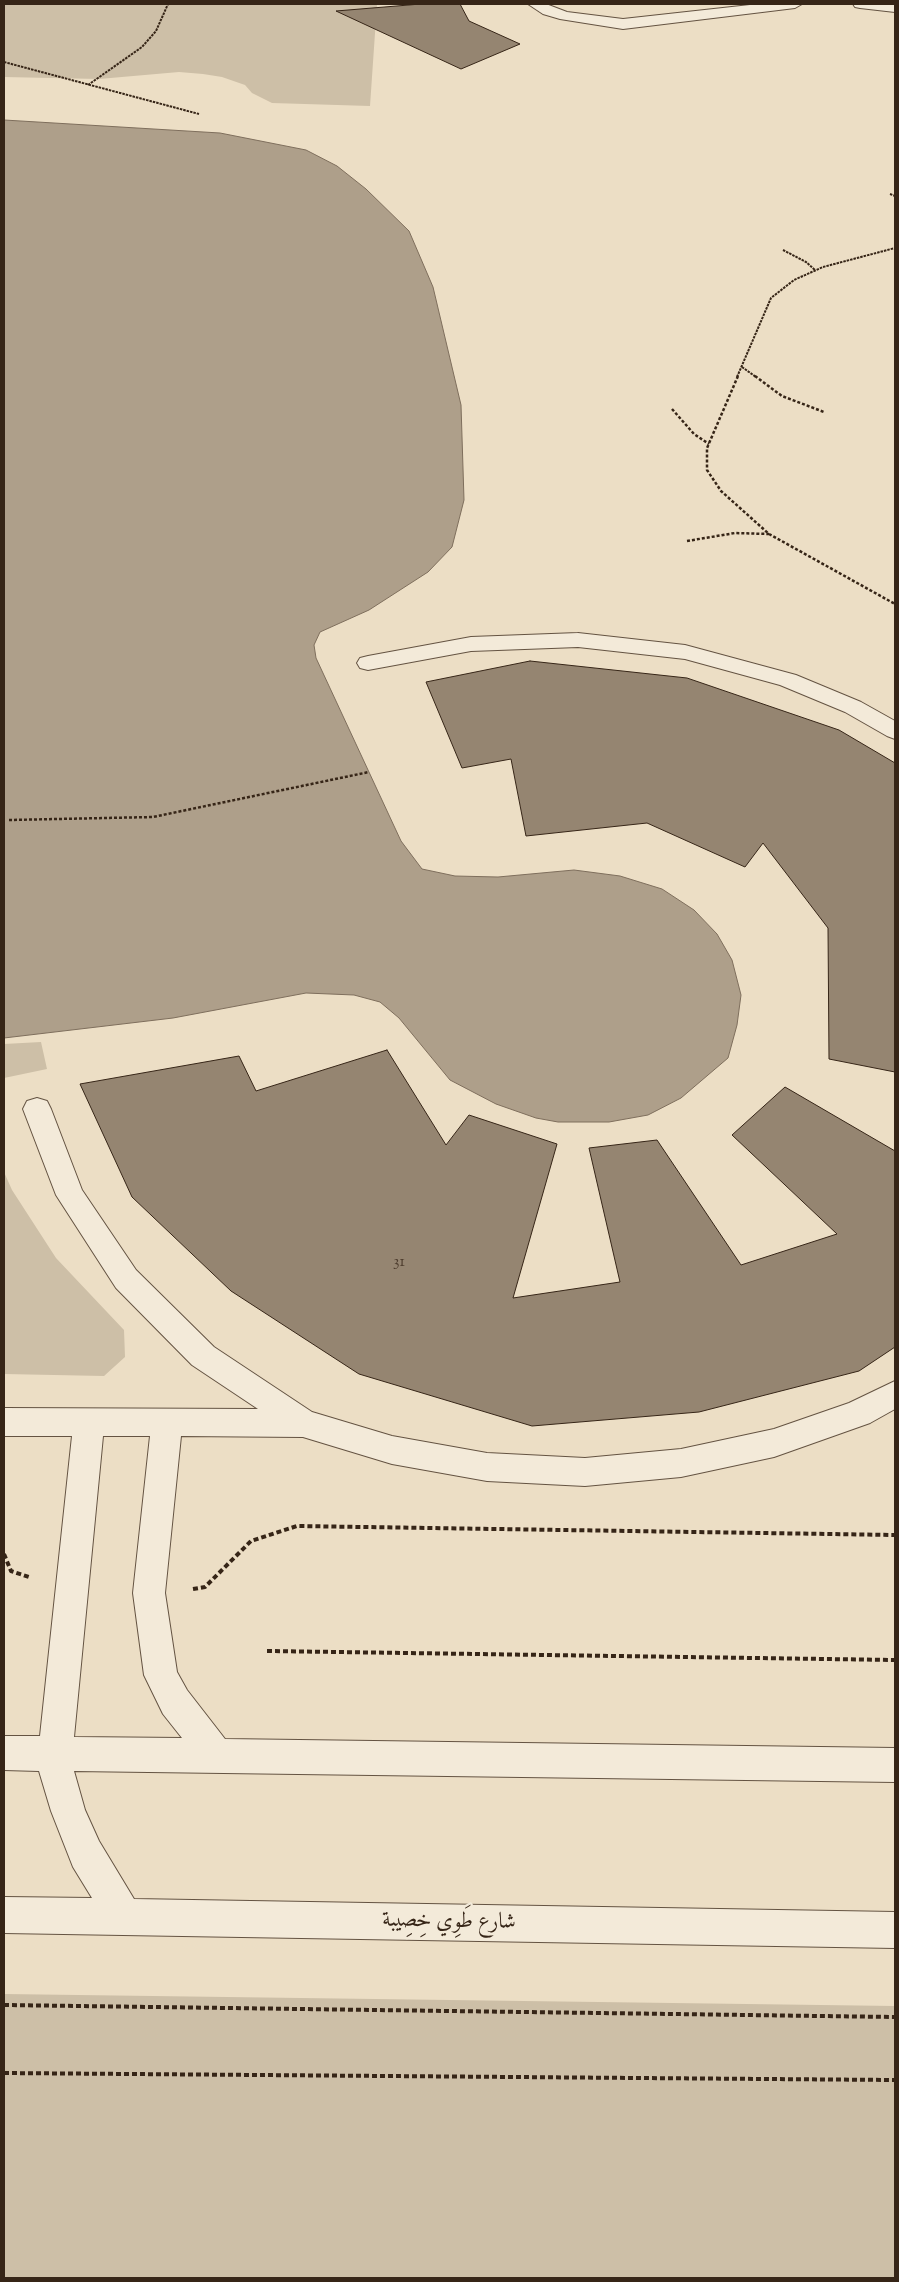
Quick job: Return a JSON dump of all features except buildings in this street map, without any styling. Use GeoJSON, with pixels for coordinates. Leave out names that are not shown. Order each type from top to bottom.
{"type":"FeatureCollection","features":[{"type":"Feature","properties":{"kind":"street"},"geometry":{"type":"LineString","coordinates":[[535,4],[548,11],[565,16],[623,24],[795,4]]}},
{"type":"Feature","properties":{"kind":"street"},"geometry":{"type":"LineString","coordinates":[[860,4],[895,8]]}},
{"type":"Feature","properties":{"kind":"street"},"geometry":{"type":"LineString","coordinates":[[368,663],[481,643],[578,640],[685,652],[788,680],[854,707],[895,731]]}},
{"type":"Feature","properties":{"kind":"street"},"geometry":{"type":"LineString","coordinates":[[37,1110],[70,1195],[126,1279],[203,1356],[302,1423]]}},
{"type":"Feature","properties":{"kind":"street"},"geometry":{"type":"LineString","coordinates":[[4,1422],[302,1423],[392,1450],[487,1467],[585,1472],[681,1463],[774,1443],[859,1413],[895,1394]]}},
{"type":"Feature","properties":{"kind":"street"},"geometry":{"type":"LineString","coordinates":[[166,1422],[149,1593],[161,1675],[175,1702],[217,1756]]}},
{"type":"Feature","properties":{"kind":"street"},"geometry":{"type":"LineString","coordinates":[[89,1423],[55,1753],[56,1768],[68,1810],[86,1854],[124,1917]]}},
{"type":"Feature","properties":{"kind":"street"},"geometry":{"type":"LineString","coordinates":[[4,1752],[895,1765]]}},
{"type":"Feature","properties":{"kind":"street","name":"شارع طَوِي خِصِيبة"},"geometry":{"type":"LineString","coordinates":[[4,1915],[895,1930]]}},
{"type":"Feature","properties":{"kind":"path"},"geometry":{"type":"LineString","coordinates":[[88,85],[142,47],[156,31],[168,4]]}},
{"type":"Feature","properties":{"kind":"path"},"geometry":{"type":"LineString","coordinates":[[4,62],[199,114]]}},
{"type":"Feature","properties":{"kind":"path"},"geometry":{"type":"LineString","coordinates":[[890,194],[895,196]]}},
{"type":"Feature","properties":{"kind":"path"},"geometry":{"type":"LineString","coordinates":[[895,248],[816,270],[794,280],[772,298],[708,444],[706,470],[721,491],[769,534],[895,604]]}},
{"type":"Feature","properties":{"kind":"path"},"geometry":{"type":"LineString","coordinates":[[783,250],[806,262],[816,270]]}},
{"type":"Feature","properties":{"kind":"path"},"geometry":{"type":"LineString","coordinates":[[742,367],[782,396],[806,407],[824,412]]}},
{"type":"Feature","properties":{"kind":"path"},"geometry":{"type":"LineString","coordinates":[[672,409],[694,434],[708,444]]}},
{"type":"Feature","properties":{"kind":"path"},"geometry":{"type":"LineString","coordinates":[[688,541],[735,534],[769,534]]}},
{"type":"Feature","properties":{"kind":"path"},"geometry":{"type":"LineString","coordinates":[[9,820],[154,817],[369,772]]}},
{"type":"Feature","properties":{"kind":"path"},"geometry":{"type":"LineString","coordinates":[[149,1593],[205,1587],[251,1541],[297,1526],[895,1535]]}},
{"type":"Feature","properties":{"kind":"path"},"geometry":{"type":"LineString","coordinates":[[4,1554],[11,1571],[72,1590]]}},
{"type":"Feature","properties":{"kind":"path"},"geometry":{"type":"LineString","coordinates":[[267,1651],[895,1660]]}},
{"type":"Feature","properties":{"kind":"path"},"geometry":{"type":"LineString","coordinates":[[4,2005],[895,2017]]}},
{"type":"Feature","properties":{"kind":"path"},"geometry":{"type":"LineString","coordinates":[[4,2073],[895,2080]]}},
{"type":"Feature","properties":{"kind":"shaded area"},"geometry":{"type":"Polygon","coordinates":[[[4,4],[377,4],[370,106],[272,103],[252,93],[245,85],[222,77],[179,72],[99,79],[4,77],[4,4]]]}},
{"type":"Feature","properties":{"kind":"shaded area"},"geometry":{"type":"Polygon","coordinates":[[[4,120],[220,133],[306,150],[337,166],[366,189],[409,231],[433,287],[461,405],[464,500],[452,547],[428,572],[369,610],[320,632],[314,645],[316,658],[401,841],[422,869],[455,876],[498,877],[574,870],[620,876],[662,889],[694,910],[717,934],[732,960],[741,995],[737,1025],[728,1058],[681,1098],[648,1115],[609,1122],[558,1122],[536,1118],[496,1104],[450,1080],[399,1018],[380,1002],[354,995],[306,993],[173,1018],[4,1038],[4,120]]]}},
{"type":"Feature","properties":{"kind":"shaded area"},"geometry":{"type":"Polygon","coordinates":[[[41,1042],[47,1069],[4,1078],[4,1044],[41,1042]]]}},
{"type":"Feature","properties":{"kind":"shaded area"},"geometry":{"type":"Polygon","coordinates":[[[4,1172],[12,1190],[56,1258],[124,1330],[125,1357],[104,1376],[4,1374],[4,1172]]]}},
{"type":"Feature","properties":{"kind":"shaded area"},"geometry":{"type":"Polygon","coordinates":[[[4,1994],[895,2006],[895,2278],[4,2278],[4,1994]]]}}]}
